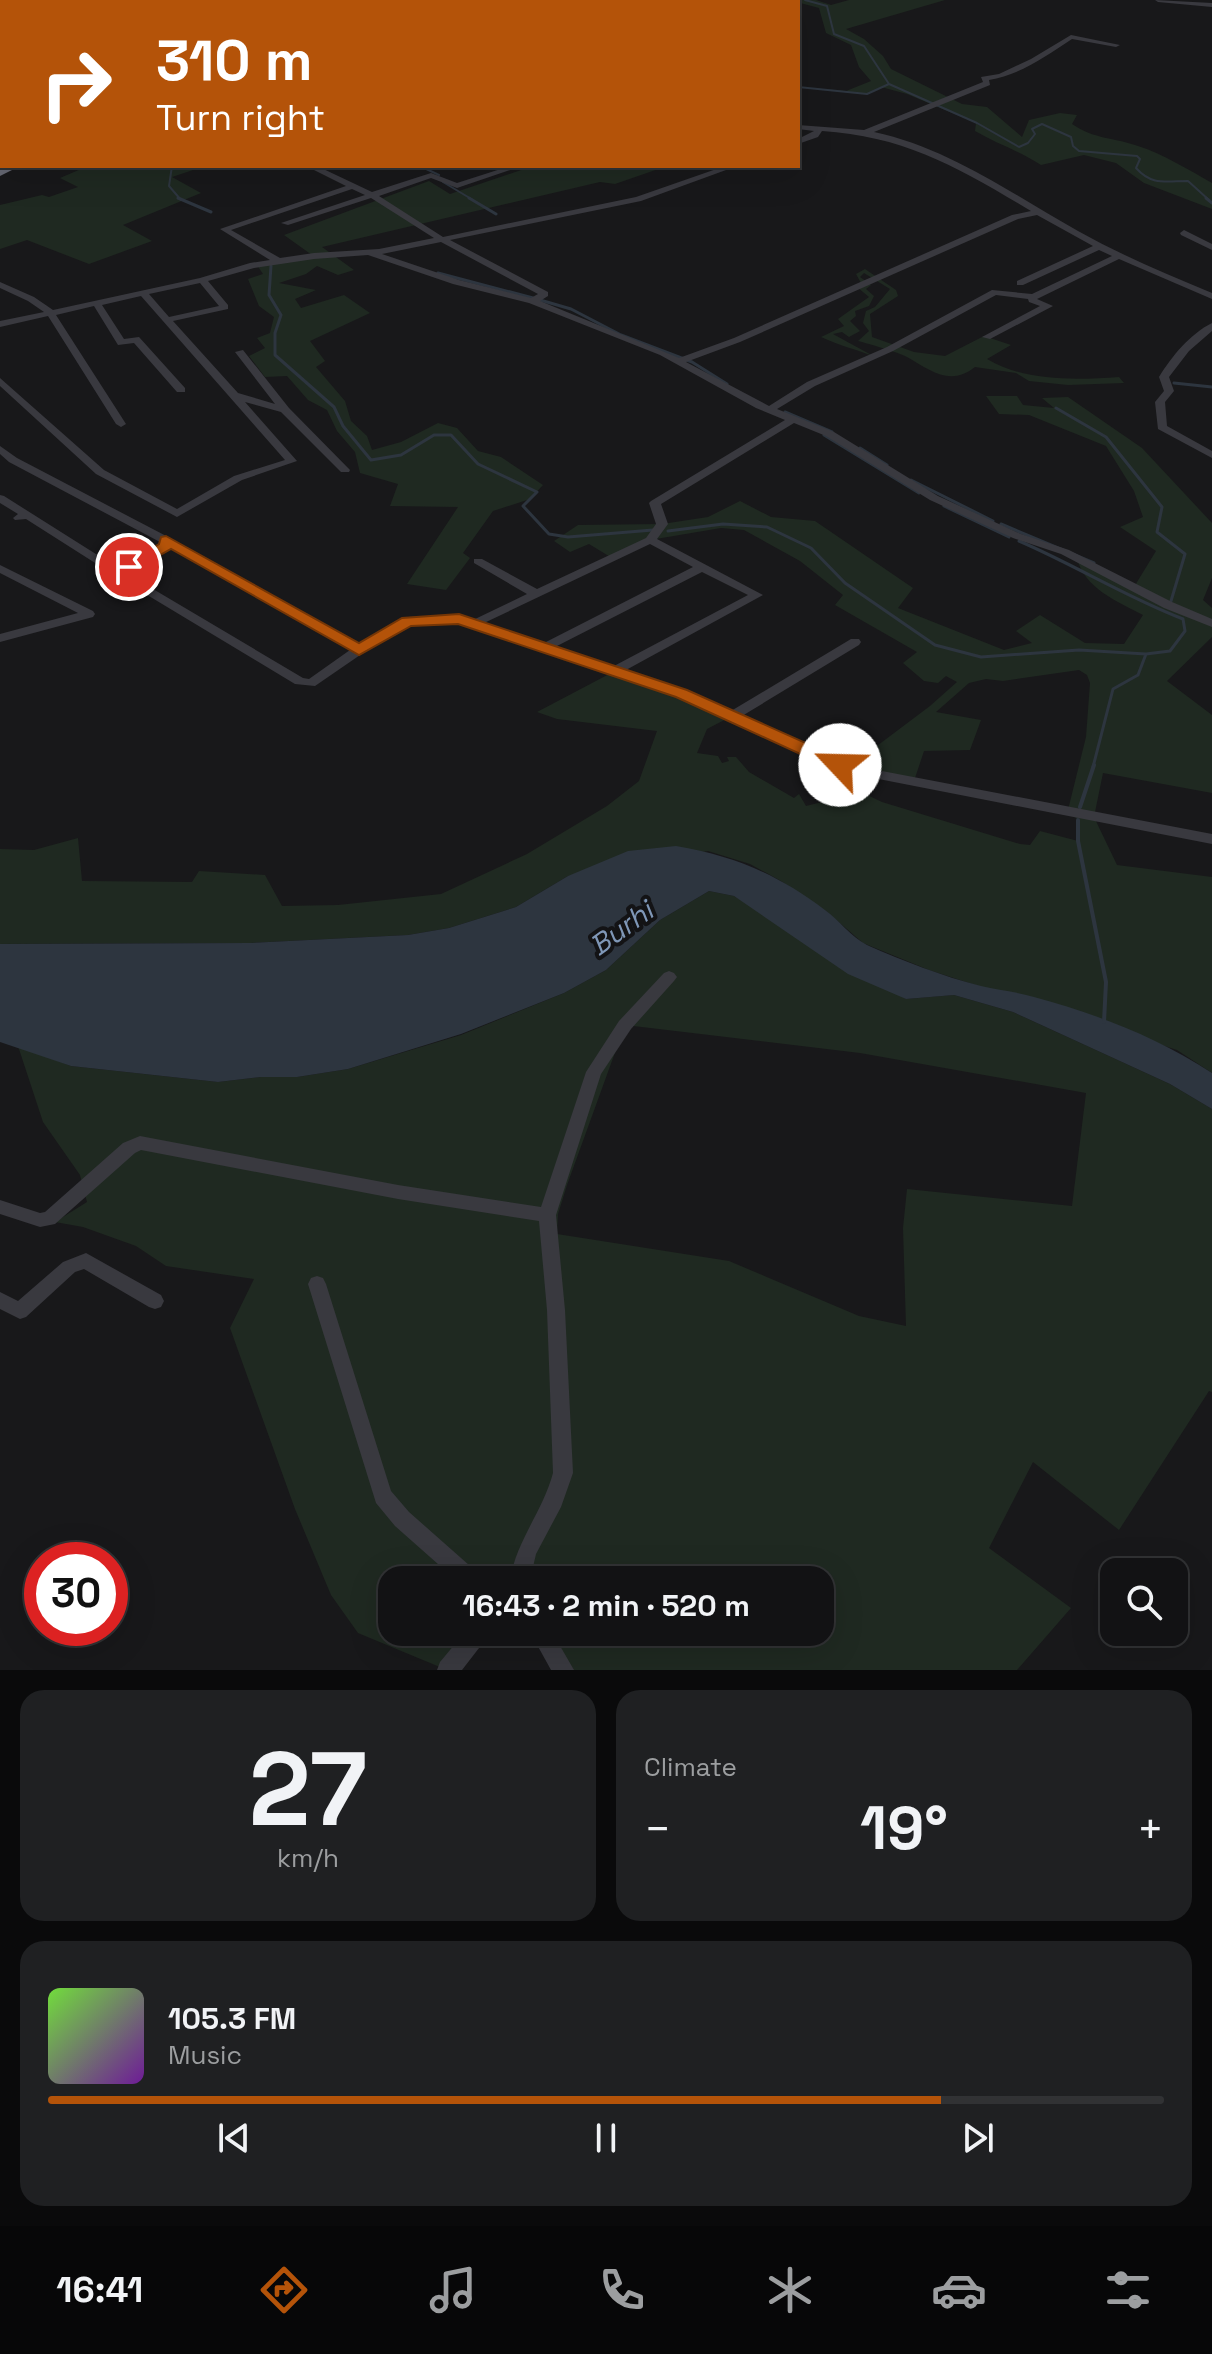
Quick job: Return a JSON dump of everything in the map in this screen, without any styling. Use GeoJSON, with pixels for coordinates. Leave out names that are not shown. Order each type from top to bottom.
{"type":"FeatureCollection","features":[{"type":"Feature","properties":{"kind":"street"},"geometry":{"type":"LineString","coordinates":[[1158,0],[1212,5]]}},
{"type":"Feature","properties":{"kind":"street"},"geometry":{"type":"LineString","coordinates":[[865,133],[987,83],[984,79],[1001,76],[1034,61],[1071,37],[1116,45]]}},
{"type":"Feature","properties":{"kind":"street"},"geometry":{"type":"LineString","coordinates":[[800,127],[865,133],[917,146],[951,161],[1100,246],[1212,296]]}},
{"type":"Feature","properties":{"kind":"street"},"geometry":{"type":"LineString","coordinates":[[800,141],[815,135],[820,129]]}},
{"type":"Feature","properties":{"kind":"street"},"geometry":{"type":"LineString","coordinates":[[314,168],[372,195],[441,239],[545,294],[532,301]]}},
{"type":"Feature","properties":{"kind":"street"},"geometry":{"type":"LineString","coordinates":[[285,223],[431,175],[457,186],[512,168]]}},
{"type":"Feature","properties":{"kind":"street"},"geometry":{"type":"LineString","coordinates":[[0,324],[202,280],[253,265],[370,253],[638,199],[727,168]]}},
{"type":"Feature","properties":{"kind":"street"},"geometry":{"type":"LineString","coordinates":[[280,262],[224,229],[353,186]]}},
{"type":"Feature","properties":{"kind":"street"},"geometry":{"type":"LineString","coordinates":[[679,361],[737,340],[1015,217],[1039,212]]}},
{"type":"Feature","properties":{"kind":"street"},"geometry":{"type":"LineString","coordinates":[[1184,233],[1212,247]]}},
{"type":"Feature","properties":{"kind":"street"},"geometry":{"type":"LineString","coordinates":[[1020,283],[1100,246]]}},
{"type":"Feature","properties":{"kind":"street"},"geometry":{"type":"LineString","coordinates":[[370,253],[456,282],[532,301],[679,361],[731,392],[830,434],[934,498],[1017,536],[1065,552],[1168,605],[1212,623]]}},
{"type":"Feature","properties":{"kind":"street"},"geometry":{"type":"LineString","coordinates":[[1033,297],[1120,255]]}},
{"type":"Feature","properties":{"kind":"street"},"geometry":{"type":"LineString","coordinates":[[167,320],[225,307],[202,280]]}},
{"type":"Feature","properties":{"kind":"street"},"geometry":{"type":"LineString","coordinates":[[0,285],[49,311],[121,424]]}},
{"type":"Feature","properties":{"kind":"street"},"geometry":{"type":"LineString","coordinates":[[769,410],[811,384],[890,349],[995,292],[1033,297],[1048,306],[987,337]]}},
{"type":"Feature","properties":{"kind":"street"},"geometry":{"type":"LineString","coordinates":[[0,381],[100,472],[177,514],[238,478],[292,461],[143,293]]}},
{"type":"Feature","properties":{"kind":"street"},"geometry":{"type":"LineString","coordinates":[[96,302],[121,343],[136,339],[181,390]]}},
{"type":"Feature","properties":{"kind":"street"},"geometry":{"type":"LineString","coordinates":[[1212,326],[1168,370],[1164,377],[1169,391],[1160,402],[1162,427],[1177,439],[1212,455]]}},
{"type":"Feature","properties":{"kind":"street"},"geometry":{"type":"LineString","coordinates":[[240,352],[285,410],[345,470]]}},
{"type":"Feature","properties":{"kind":"street"},"geometry":{"type":"LineString","coordinates":[[232,395],[285,410]]}},
{"type":"Feature","properties":{"kind":"street"},"geometry":{"type":"LineString","coordinates":[[475,623],[650,540],[662,524],[655,503],[794,419]]}},
{"type":"Feature","properties":{"kind":"street"},"geometry":{"type":"LineString","coordinates":[[1,452],[166,540],[359,650]]}},
{"type":"Feature","properties":{"kind":"street"},"geometry":{"type":"LineString","coordinates":[[0,498],[22,516],[299,681],[311,683],[408,621],[448,617],[475,623],[659,685],[858,771],[1212,839]]}},
{"type":"Feature","properties":{"kind":"street"},"geometry":{"type":"LineString","coordinates":[[118,573],[166,545],[166,540]]}},
{"type":"Feature","properties":{"kind":"street"},"geometry":{"type":"LineString","coordinates":[[613,672],[757,595],[650,540]]}},
{"type":"Feature","properties":{"kind":"street"},"geometry":{"type":"LineString","coordinates":[[478,561],[538,595]]}},
{"type":"Feature","properties":{"kind":"street"},"geometry":{"type":"LineString","coordinates":[[545,647],[702,567]]}},
{"type":"Feature","properties":{"kind":"street"},"geometry":{"type":"LineString","coordinates":[[0,568],[89,614],[0,638]]}},
{"type":"Feature","properties":{"kind":"street"},"geometry":{"type":"LineString","coordinates":[[732,716],[855,642]]}},
{"type":"Feature","properties":{"kind":"street"},"geometry":{"type":"LineString","coordinates":[[521,1566],[559,1492],[563,1473],[556,1310],[547,1215],[594,1072],[625,1025],[669,977]]}},
{"type":"Feature","properties":{"kind":"street"},"geometry":{"type":"LineString","coordinates":[[0,1207],[40,1220],[49,1219],[129,1148],[140,1143],[398,1192],[547,1215]]}},
{"type":"Feature","properties":{"kind":"street"},"geometry":{"type":"LineString","coordinates":[[0,1300],[20,1311],[69,1267],[86,1261],[155,1301]]}},
{"type":"Feature","properties":{"kind":"street"},"geometry":{"type":"LineString","coordinates":[[317,1284],[383,1496],[402,1519],[455,1566]]}},
{"type":"Feature","properties":{"kind":"street"},"geometry":{"type":"LineString","coordinates":[[448,1670],[468,1646]]}},
{"type":"Feature","properties":{"kind":"street"},"geometry":{"type":"LineString","coordinates":[[548,1646],[563,1670]]}},
{"type":"Feature","properties":{"kind":"shaded area"},"geometry":{"type":"Polygon","coordinates":[[[800,0],[816,0],[831,5],[849,0],[945,0],[846,29],[864,39],[883,56],[891,69],[962,104],[987,107],[1022,137],[1029,120],[1060,113],[1077,115],[1072,124],[1081,129],[1166,158],[1212,183],[1212,209],[1144,183],[1116,163],[1084,155],[1041,165],[975,131],[976,123],[907,94],[881,87],[867,94],[800,87],[846,91],[871,81],[859,67],[851,45],[826,33],[819,8],[800,3],[800,0]]]}},
{"type":"Feature","properties":{"kind":"shaded area"},"geometry":{"type":"Polygon","coordinates":[[[83,168],[199,168],[172,177],[201,193],[123,225],[152,241],[89,264],[27,240],[0,249],[0,205],[42,195],[49,197],[78,187],[60,178],[83,168]]]}},
{"type":"Feature","properties":{"kind":"shaded area"},"geometry":{"type":"Polygon","coordinates":[[[527,168],[661,168],[615,184],[600,182],[322,247],[354,270],[338,275],[317,266],[306,274],[279,283],[316,290],[295,299],[301,308],[344,295],[370,313],[310,341],[325,361],[316,367],[345,401],[351,421],[367,436],[372,450],[401,442],[438,423],[457,428],[478,451],[501,457],[543,485],[530,499],[493,511],[463,553],[470,558],[446,590],[407,584],[458,507],[390,506],[398,484],[360,473],[355,452],[337,431],[327,410],[308,400],[287,376],[265,377],[249,356],[265,348],[257,338],[270,333],[274,317],[259,306],[248,279],[263,274],[257,265],[312,255],[284,235],[429,181],[450,194],[527,168]]]}},
{"type":"Feature","properties":{"kind":"shaded area"},"geometry":{"type":"Polygon","coordinates":[[[865,269],[896,290],[898,296],[870,314],[872,337],[914,352],[945,356],[984,336],[1011,345],[987,359],[1018,372],[1069,379],[1119,377],[1124,383],[1068,385],[1029,381],[1016,373],[975,367],[966,373],[949,376],[932,371],[903,355],[858,341],[869,331],[863,323],[866,311],[875,307],[890,289],[864,273],[860,277],[871,285],[866,289],[874,296],[869,306],[855,311],[856,316],[850,321],[860,331],[849,337],[842,332],[833,334],[875,357],[821,337],[844,326],[838,319],[869,297],[857,287],[861,283],[856,274],[865,269]]]}},
{"type":"Feature","properties":{"kind":"shaded area"},"geometry":{"type":"Polygon","coordinates":[[[986,396],[1017,396],[1023,405],[1054,408],[1042,398],[1068,397],[1142,448],[1212,523],[1212,578],[1203,600],[1212,608],[1212,637],[1167,681],[1212,715],[1212,793],[1103,773],[1094,817],[1117,865],[1212,877],[1212,1073],[1177,1050],[929,970],[863,943],[826,911],[781,881],[750,864],[708,851],[568,876],[516,907],[449,928],[408,935],[250,943],[0,944],[0,849],[34,850],[78,838],[82,881],[192,882],[199,871],[265,875],[282,906],[338,905],[441,894],[527,854],[607,806],[639,781],[657,731],[557,719],[537,712],[613,672],[732,716],[707,729],[697,753],[718,756],[722,763],[729,761],[727,757],[736,757],[749,772],[794,798],[799,794],[806,806],[826,801],[817,791],[957,682],[946,676],[938,683],[924,681],[903,663],[917,652],[835,605],[843,595],[800,561],[744,530],[721,528],[650,540],[612,558],[589,544],[570,552],[554,541],[578,525],[662,524],[708,517],[740,501],[771,517],[815,521],[913,588],[898,608],[1004,650],[1032,643],[1016,631],[1040,615],[1085,643],[1124,644],[1143,615],[1094,586],[1077,558],[1134,587],[1156,551],[1120,527],[1143,517],[1134,491],[1106,446],[1029,415],[999,414],[986,396]],[[1079,670],[969,683],[936,712],[981,720],[970,750],[924,751],[914,781],[858,772],[859,791],[882,802],[1020,844],[1030,845],[1040,831],[1078,841],[1078,820],[1068,810],[1086,737],[1090,683],[1087,675],[1079,670]]]}},
{"type":"Feature","properties":{"kind":"shaded area"},"geometry":{"type":"Polygon","coordinates":[[[709,891],[734,896],[906,999],[954,995],[1013,1012],[1170,1084],[1212,1109],[1212,1392],[1209,1391],[1119,1530],[1033,1462],[989,1548],[1071,1608],[1017,1670],[568,1670],[555,1646],[834,1646],[834,1566],[378,1566],[378,1641],[358,1633],[331,1595],[295,1509],[230,1328],[254,1279],[166,1266],[136,1246],[83,1227],[55,1222],[87,1202],[80,1175],[43,1122],[18,1046],[71,1066],[218,1082],[297,1077],[348,1069],[461,1035],[564,993],[606,970],[660,920],[709,891]],[[625,1025],[567,1185],[558,1214],[557,1234],[729,1261],[859,1316],[906,1326],[903,1228],[907,1189],[1072,1206],[1086,1093],[860,1053],[625,1025]]]}},
{"type":"Feature","properties":{"kind":"shaded area"},"geometry":{"type":"Polygon","coordinates":[[[389,1646],[474,1646],[447,1670],[389,1646]]]}},
{"type":"Feature","properties":{"kind":"water","name":"Burhi"},"geometry":{"type":"Polygon","coordinates":[[[676,846],[755,868],[790,886],[825,910],[861,942],[895,957],[966,982],[1028,995],[1081,1011],[1148,1038],[1212,1073],[1212,1109],[1170,1084],[1013,1012],[954,995],[906,999],[848,974],[734,896],[709,891],[660,920],[606,970],[564,993],[461,1034],[348,1069],[297,1077],[218,1082],[71,1066],[0,1042],[0,944],[250,943],[408,935],[449,928],[516,907],[568,876],[628,851],[676,846]]]}},
{"type":"Feature","properties":{"kind":"waterway"},"geometry":{"type":"LineString","coordinates":[[805,0],[827,6],[834,34],[864,46],[889,84]]}},
{"type":"Feature","properties":{"kind":"waterway"},"geometry":{"type":"LineString","coordinates":[[800,87],[867,94],[889,84]]}},
{"type":"Feature","properties":{"kind":"waterway"},"geometry":{"type":"LineString","coordinates":[[889,84],[977,123],[1019,147],[1028,143],[1035,134],[1032,129],[1042,124],[1071,137],[1073,146],[1079,151],[1137,156],[1140,159],[1136,168],[1148,178],[1188,181],[1209,200]]}},
{"type":"Feature","properties":{"kind":"waterway"},"geometry":{"type":"LineString","coordinates":[[172,168],[169,186],[180,199]]}},
{"type":"Feature","properties":{"kind":"waterway"},"geometry":{"type":"LineString","coordinates":[[424,168],[439,175]]}},
{"type":"Feature","properties":{"kind":"waterway"},"geometry":{"type":"LineString","coordinates":[[443,182],[473,200]]}},
{"type":"Feature","properties":{"kind":"waterway"},"geometry":{"type":"LineString","coordinates":[[469,198],[496,214]]}},
{"type":"Feature","properties":{"kind":"waterway"},"geometry":{"type":"LineString","coordinates":[[1206,198],[1212,203]]}},
{"type":"Feature","properties":{"kind":"waterway"},"geometry":{"type":"LineString","coordinates":[[180,199],[211,212]]}},
{"type":"Feature","properties":{"kind":"waterway"},"geometry":{"type":"LineString","coordinates":[[271,266],[269,295],[281,315],[275,333],[275,355],[334,407],[343,426],[371,460],[401,455],[434,435],[451,435],[478,464],[537,492],[523,506],[549,534],[568,537],[653,530]]}},
{"type":"Feature","properties":{"kind":"waterway"},"geometry":{"type":"LineString","coordinates":[[438,273],[533,298]]}},
{"type":"Feature","properties":{"kind":"waterway"},"geometry":{"type":"LineString","coordinates":[[540,300],[571,309],[621,335],[692,362],[727,384]]}},
{"type":"Feature","properties":{"kind":"waterway"},"geometry":{"type":"LineString","coordinates":[[1174,383],[1212,387]]}},
{"type":"Feature","properties":{"kind":"waterway"},"geometry":{"type":"LineString","coordinates":[[1056,408],[1106,437],[1162,507],[1157,532],[1185,554],[1171,601]]}},
{"type":"Feature","properties":{"kind":"waterway"},"geometry":{"type":"LineString","coordinates":[[785,412],[832,432]]}},
{"type":"Feature","properties":{"kind":"waterway"},"geometry":{"type":"LineString","coordinates":[[824,435],[919,493]]}},
{"type":"Feature","properties":{"kind":"waterway"},"geometry":{"type":"LineString","coordinates":[[860,448],[887,465]]}},
{"type":"Feature","properties":{"kind":"waterway"},"geometry":{"type":"LineString","coordinates":[[911,480],[993,521]]}},
{"type":"Feature","properties":{"kind":"waterway"},"geometry":{"type":"LineString","coordinates":[[944,506],[1009,537]]}},
{"type":"Feature","properties":{"kind":"waterway"},"geometry":{"type":"LineString","coordinates":[[668,531],[723,524],[767,527],[811,548],[845,583],[935,645],[981,657],[1079,650],[1146,654]]}},
{"type":"Feature","properties":{"kind":"waterway"},"geometry":{"type":"LineString","coordinates":[[1001,524],[1094,563]]}},
{"type":"Feature","properties":{"kind":"waterway"},"geometry":{"type":"LineString","coordinates":[[1019,541],[1183,619],[1185,631],[1170,651],[1146,654]]}},
{"type":"Feature","properties":{"kind":"waterway"},"geometry":{"type":"LineString","coordinates":[[1093,767],[1113,689],[1138,675],[1146,654]]}},
{"type":"Feature","properties":{"kind":"waterway"},"geometry":{"type":"LineString","coordinates":[[1080,807],[1094,765]]}},
{"type":"Feature","properties":{"kind":"waterway"},"geometry":{"type":"LineString","coordinates":[[1078,820],[1078,841],[1106,982],[1104,1022]]}},
{"type":"Feature","properties":{"kind":"route"},"geometry":{"type":"LineString","coordinates":[[129,567],[166,545],[166,540],[359,650],[408,621],[448,617],[459,619],[682,694],[840,765]]}}]}
